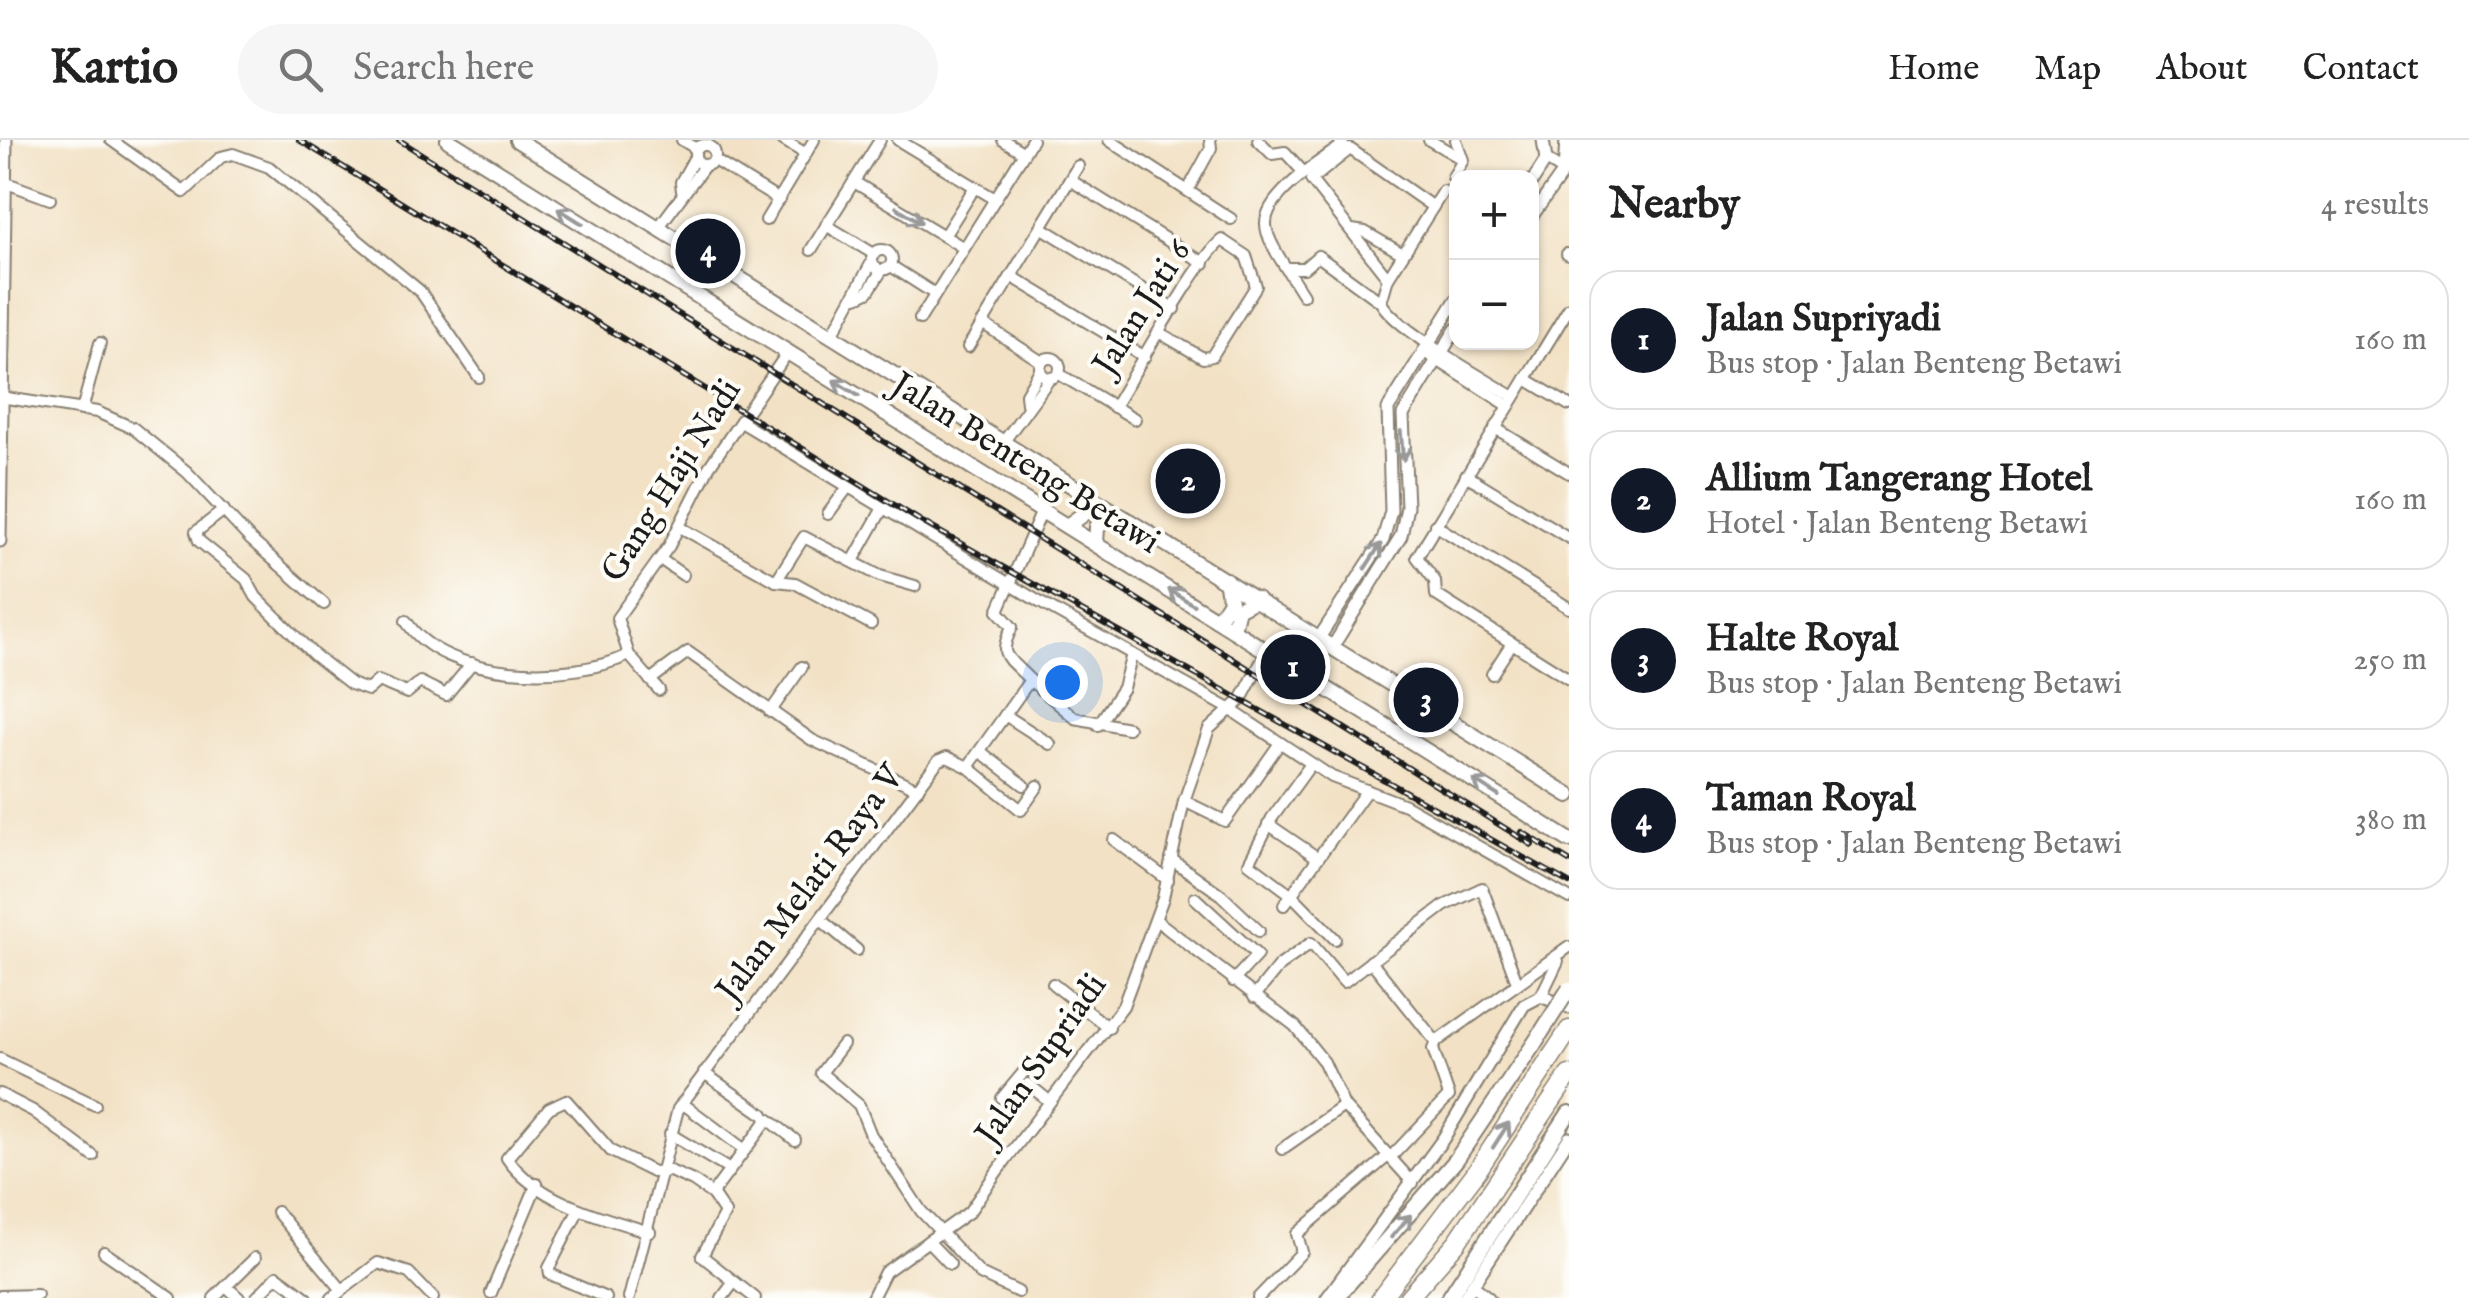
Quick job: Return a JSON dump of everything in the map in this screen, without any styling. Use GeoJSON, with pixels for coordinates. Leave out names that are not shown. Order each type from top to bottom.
{"type":"FeatureCollection","features":[{"type":"Feature","properties":{"kind":"highway"},"geometry":{"type":"LineString","coordinates":[[1381,1298],[1448,1213],[1569,1030]]}},
{"type":"Feature","properties":{"kind":"highway"},"geometry":{"type":"LineString","coordinates":[[1408,1298],[1456,1242],[1569,1075]]}},
{"type":"Feature","properties":{"kind":"main road","name":"Jalan Benteng Betawi"},"geometry":{"type":"LineString","coordinates":[[448,140],[1569,840]]}},
{"type":"Feature","properties":{"kind":"main road","name":"Jalan Benteng Betawi"},"geometry":{"type":"LineString","coordinates":[[517,140],[1569,796]]}},
{"type":"Feature","properties":{"kind":"main road"},"geometry":{"type":"LineString","coordinates":[[1067,526],[1088,512],[1089,497]]}},
{"type":"Feature","properties":{"kind":"main road"},"geometry":{"type":"LineString","coordinates":[[1096,544],[1097,527],[1116,513]]}},
{"type":"Feature","properties":{"kind":"main road"},"geometry":{"type":"LineString","coordinates":[[1217,620],[1230,601],[1226,580]]}},
{"type":"Feature","properties":{"kind":"main road"},"geometry":{"type":"LineString","coordinates":[[1234,630],[1238,608],[1257,599]]}},
{"type":"Feature","properties":{"kind":"main road"},"geometry":{"type":"LineString","coordinates":[[1336,1298],[1456,1160],[1569,990]]}},
{"type":"Feature","properties":{"kind":"main road"},"geometry":{"type":"LineString","coordinates":[[1449,1298],[1569,1114]]}},
{"type":"Feature","properties":{"kind":"street"},"geometry":{"type":"LineString","coordinates":[[0,541],[1,198],[6,140]]}},
{"type":"Feature","properties":{"kind":"street"},"geometry":{"type":"LineString","coordinates":[[111,140],[184,192],[221,157],[233,154],[269,167],[420,290],[478,377]]}},
{"type":"Feature","properties":{"kind":"street"},"geometry":{"type":"LineString","coordinates":[[682,140],[710,163],[779,200]]}},
{"type":"Feature","properties":{"kind":"street"},"geometry":{"type":"LineString","coordinates":[[783,140],[806,154]]}},
{"type":"Feature","properties":{"kind":"street"},"geometry":{"type":"LineString","coordinates":[[766,220],[814,140]]}},
{"type":"Feature","properties":{"kind":"street"},"geometry":{"type":"LineString","coordinates":[[811,250],[880,140]]}},
{"type":"Feature","properties":{"kind":"street"},"geometry":{"type":"LineString","coordinates":[[898,140],[995,199]]}},
{"type":"Feature","properties":{"kind":"street"},"geometry":{"type":"LineString","coordinates":[[1002,140],[1024,153]]}},
{"type":"Feature","properties":{"kind":"street"},"geometry":{"type":"LineString","coordinates":[[920,318],[1032,140]]}},
{"type":"Feature","properties":{"kind":"street"},"geometry":{"type":"LineString","coordinates":[[1109,140],[1231,219]]}},
{"type":"Feature","properties":{"kind":"street"},"geometry":{"type":"LineString","coordinates":[[1188,190],[1210,148],[1210,140]]}},
{"type":"Feature","properties":{"kind":"street"},"geometry":{"type":"LineString","coordinates":[[1258,140],[1272,154],[1284,152],[1304,173]]}},
{"type":"Feature","properties":{"kind":"street"},"geometry":{"type":"LineString","coordinates":[[1303,295],[1286,268],[1266,221],[1282,194],[1344,145],[1339,140]]}},
{"type":"Feature","properties":{"kind":"street"},"geometry":{"type":"LineString","coordinates":[[1430,140],[1463,160]]}},
{"type":"Feature","properties":{"kind":"street"},"geometry":{"type":"LineString","coordinates":[[1456,140],[1463,160]]}},
{"type":"Feature","properties":{"kind":"street"},"geometry":{"type":"LineString","coordinates":[[1539,171],[1546,160],[1544,140]]}},
{"type":"Feature","properties":{"kind":"street"},"geometry":{"type":"LineString","coordinates":[[1553,140],[1569,147]]}},
{"type":"Feature","properties":{"kind":"street"},"geometry":{"type":"LineString","coordinates":[[1539,207],[1566,172],[1566,140]]}},
{"type":"Feature","properties":{"kind":"street"},"geometry":{"type":"LineString","coordinates":[[658,228],[682,191],[681,182],[696,153],[711,146],[710,163],[692,188],[682,191]]}},
{"type":"Feature","properties":{"kind":"street"},"geometry":{"type":"LineString","coordinates":[[1388,278],[1311,180],[1350,150],[1433,207]]}},
{"type":"Feature","properties":{"kind":"street"},"geometry":{"type":"LineString","coordinates":[[1456,170],[1463,160]]}},
{"type":"Feature","properties":{"kind":"street"},"geometry":{"type":"LineString","coordinates":[[1546,160],[1566,172]]}},
{"type":"Feature","properties":{"kind":"street"},"geometry":{"type":"LineString","coordinates":[[968,347],[1078,166]]}},
{"type":"Feature","properties":{"kind":"street"},"geometry":{"type":"LineString","coordinates":[[1070,180],[1204,262]]}},
{"type":"Feature","properties":{"kind":"street"},"geometry":{"type":"LineString","coordinates":[[4,182],[50,199]]}},
{"type":"Feature","properties":{"kind":"street"},"geometry":{"type":"LineString","coordinates":[[854,182],[964,248]]}},
{"type":"Feature","properties":{"kind":"street"},"geometry":{"type":"LineString","coordinates":[[944,236],[975,187]]}},
{"type":"Feature","properties":{"kind":"street"},"geometry":{"type":"LineString","coordinates":[[1381,302],[1388,278],[1444,191]]}},
{"type":"Feature","properties":{"kind":"street"},"geometry":{"type":"LineString","coordinates":[[826,225],[880,263],[935,294]]}},
{"type":"Feature","properties":{"kind":"street"},"geometry":{"type":"LineString","coordinates":[[1041,227],[1175,309]]}},
{"type":"Feature","properties":{"kind":"street"},"geometry":{"type":"LineString","coordinates":[[1352,230],[1365,232],[1403,254]]}},
{"type":"Feature","properties":{"kind":"street","name":"Jalan Jati 6"},"geometry":{"type":"LineString","coordinates":[[1114,407],[1160,332],[1204,262],[1220,240],[1246,256],[1256,286],[1212,356],[1203,358],[1160,332]]}},
{"type":"Feature","properties":{"kind":"street"},"geometry":{"type":"LineString","coordinates":[[1286,268],[1304,268],[1318,256],[1381,302],[1426,347],[1512,401]]}},
{"type":"Feature","properties":{"kind":"street"},"geometry":{"type":"LineString","coordinates":[[831,337],[857,297],[858,284],[880,263]]}},
{"type":"Feature","properties":{"kind":"street"},"geometry":{"type":"LineString","coordinates":[[1011,276],[1145,357]]}},
{"type":"Feature","properties":{"kind":"street"},"geometry":{"type":"LineString","coordinates":[[1569,308],[1417,556],[1430,574],[1433,592],[1569,679]]}},
{"type":"Feature","properties":{"kind":"street"},"geometry":{"type":"LineString","coordinates":[[1326,642],[1342,602],[1383,540],[1390,520],[1385,425],[1394,396],[1449,311]]}},
{"type":"Feature","properties":{"kind":"street"},"geometry":{"type":"LineString","coordinates":[[982,323],[1048,371],[1135,419]]}},
{"type":"Feature","properties":{"kind":"street"},"geometry":{"type":"LineString","coordinates":[[1558,327],[1569,334]]}},
{"type":"Feature","properties":{"kind":"street"},"geometry":{"type":"LineString","coordinates":[[1326,642],[1356,610],[1393,553],[1404,527],[1407,507],[1400,427],[1407,405],[1449,340]]}},
{"type":"Feature","properties":{"kind":"street"},"geometry":{"type":"LineString","coordinates":[[82,410],[100,343]]}},
{"type":"Feature","properties":{"kind":"street","name":"Gang Haji Nadi"},"geometry":{"type":"LineString","coordinates":[[629,655],[618,618],[680,526],[695,490],[788,352]]}},
{"type":"Feature","properties":{"kind":"street"},"geometry":{"type":"LineString","coordinates":[[1002,444],[1027,404],[1026,394],[1048,371]]}},
{"type":"Feature","properties":{"kind":"street"},"geometry":{"type":"LineString","coordinates":[[1526,378],[1569,406]]}},
{"type":"Feature","properties":{"kind":"street"},"geometry":{"type":"LineString","coordinates":[[1394,396],[1407,405]]}},
{"type":"Feature","properties":{"kind":"street"},"geometry":{"type":"LineString","coordinates":[[2,397],[118,419],[149,439],[276,564],[324,604]]}},
{"type":"Feature","properties":{"kind":"street"},"geometry":{"type":"LineString","coordinates":[[740,422],[1010,584],[1228,708],[1311,764],[1456,832],[1569,898]]}},
{"type":"Feature","properties":{"kind":"street"},"geometry":{"type":"LineString","coordinates":[[1496,428],[1569,474]]}},
{"type":"Feature","properties":{"kind":"street"},"geometry":{"type":"LineString","coordinates":[[1466,475],[1569,538]]}},
{"type":"Feature","properties":{"kind":"street"},"geometry":{"type":"LineString","coordinates":[[828,514],[848,487]]}},
{"type":"Feature","properties":{"kind":"street"},"geometry":{"type":"LineString","coordinates":[[853,562],[883,508]]}},
{"type":"Feature","properties":{"kind":"street"},"geometry":{"type":"LineString","coordinates":[[224,510],[196,532],[199,541],[246,579],[256,597],[314,656],[357,688],[368,690],[378,681],[407,693],[420,682],[446,695],[472,662]]}},
{"type":"Feature","properties":{"kind":"street"},"geometry":{"type":"LineString","coordinates":[[1042,511],[998,611],[1012,630],[1001,646],[1030,680],[1075,718],[1128,728]]}},
{"type":"Feature","properties":{"kind":"street"},"geometry":{"type":"LineString","coordinates":[[1435,525],[1569,608]]}},
{"type":"Feature","properties":{"kind":"street"},"geometry":{"type":"LineString","coordinates":[[680,526],[776,581],[794,583],[871,624]]}},
{"type":"Feature","properties":{"kind":"street"},"geometry":{"type":"LineString","coordinates":[[776,581],[804,537],[880,576],[914,586]]}},
{"type":"Feature","properties":{"kind":"street"},"geometry":{"type":"LineString","coordinates":[[660,559],[684,575]]}},
{"type":"Feature","properties":{"kind":"street"},"geometry":{"type":"LineString","coordinates":[[1342,602],[1356,610]]}},
{"type":"Feature","properties":{"kind":"street"},"geometry":{"type":"LineString","coordinates":[[406,621],[426,645],[500,672],[587,667],[629,655],[659,690]]}},
{"type":"Feature","properties":{"kind":"street"},"geometry":{"type":"LineString","coordinates":[[1492,674],[1512,644]]}},
{"type":"Feature","properties":{"kind":"street","name":"Jalan Supriadi"},"geometry":{"type":"LineString","coordinates":[[872,1298],[885,1272],[982,1199],[1048,1101],[1123,1006],[1156,920],[1184,800],[1210,729],[1228,708],[1241,700],[1266,651]]}},
{"type":"Feature","properties":{"kind":"street"},"geometry":{"type":"LineString","coordinates":[[650,680],[688,652],[812,740],[918,789]]}},
{"type":"Feature","properties":{"kind":"street"},"geometry":{"type":"LineString","coordinates":[[1098,725],[1123,688],[1132,654]]}},
{"type":"Feature","properties":{"kind":"street"},"geometry":{"type":"LineString","coordinates":[[770,712],[802,667]]}},
{"type":"Feature","properties":{"kind":"street"},"geometry":{"type":"LineString","coordinates":[[1030,680],[968,766],[1021,810],[1038,786]]}},
{"type":"Feature","properties":{"kind":"street"},"geometry":{"type":"LineString","coordinates":[[1005,715],[1050,744]]}},
{"type":"Feature","properties":{"kind":"street"},"geometry":{"type":"LineString","coordinates":[[1184,800],[1224,821],[1280,743]]}},
{"type":"Feature","properties":{"kind":"street"},"geometry":{"type":"LineString","coordinates":[[981,752],[1024,785]]}},
{"type":"Feature","properties":{"kind":"street","name":"Jalan Melati Raya V"},"geometry":{"type":"LineString","coordinates":[[629,1298],[650,1232],[670,1134],[682,1104],[941,758],[968,766]]}},
{"type":"Feature","properties":{"kind":"street"},"geometry":{"type":"LineString","coordinates":[[1311,764],[1268,824],[1249,863],[1335,938]]}},
{"type":"Feature","properties":{"kind":"street"},"geometry":{"type":"LineString","coordinates":[[1288,900],[1367,790]]}},
{"type":"Feature","properties":{"kind":"street"},"geometry":{"type":"LineString","coordinates":[[1268,824],[1318,858]]}},
{"type":"Feature","properties":{"kind":"street"},"geometry":{"type":"LineString","coordinates":[[1114,840],[1168,880]]}},
{"type":"Feature","properties":{"kind":"street"},"geometry":{"type":"LineString","coordinates":[[1171,859],[1220,894],[1259,932]]}},
{"type":"Feature","properties":{"kind":"street"},"geometry":{"type":"LineString","coordinates":[[1254,997],[1279,966],[1311,943],[1342,983],[1444,906],[1482,888],[1517,982]]}},
{"type":"Feature","properties":{"kind":"street"},"geometry":{"type":"LineString","coordinates":[[1195,898],[1257,954],[1233,981]]}},
{"type":"Feature","properties":{"kind":"street"},"geometry":{"type":"LineString","coordinates":[[821,920],[857,950]]}},
{"type":"Feature","properties":{"kind":"street"},"geometry":{"type":"LineString","coordinates":[[1156,920],[1311,1042],[1344,1106],[1413,1184]]}},
{"type":"Feature","properties":{"kind":"street"},"geometry":{"type":"LineString","coordinates":[[1541,996],[1559,958],[1569,947]]}},
{"type":"Feature","properties":{"kind":"street"},"geometry":{"type":"LineString","coordinates":[[1258,1298],[1300,1255],[1296,1234],[1389,1157],[1447,1099],[1433,1049],[1436,1042],[1517,982],[1559,958]]}},
{"type":"Feature","properties":{"kind":"street"},"geometry":{"type":"LineString","coordinates":[[1371,962],[1436,1042]]}},
{"type":"Feature","properties":{"kind":"street"},"geometry":{"type":"LineString","coordinates":[[1053,984],[1108,1028]]}},
{"type":"Feature","properties":{"kind":"street"},"geometry":{"type":"LineString","coordinates":[[1327,1298],[1413,1184],[1516,1015],[1532,998],[1541,996],[1569,1008]]}},
{"type":"Feature","properties":{"kind":"street"},"geometry":{"type":"LineString","coordinates":[[843,1044],[821,1073],[859,1105],[871,1135],[910,1197],[980,1274],[1018,1292]]}},
{"type":"Feature","properties":{"kind":"street"},"geometry":{"type":"LineString","coordinates":[[0,1059],[95,1105]]}},
{"type":"Feature","properties":{"kind":"street"},"geometry":{"type":"LineString","coordinates":[[1026,1068],[1002,1098],[1009,1105],[1028,1084],[1048,1101]]}},
{"type":"Feature","properties":{"kind":"street"},"geometry":{"type":"LineString","coordinates":[[704,1072],[763,1114]]}},
{"type":"Feature","properties":{"kind":"street"},"geometry":{"type":"LineString","coordinates":[[0,1094],[33,1111],[93,1156]]}},
{"type":"Feature","properties":{"kind":"street"},"geometry":{"type":"LineString","coordinates":[[650,1232],[578,1209],[537,1184],[507,1158],[549,1108],[566,1100],[612,1151],[635,1165],[682,1176],[712,1194],[725,1213],[702,1256],[755,1298]]}},
{"type":"Feature","properties":{"kind":"street"},"geometry":{"type":"LineString","coordinates":[[682,1104],[745,1150]]}},
{"type":"Feature","properties":{"kind":"street"},"geometry":{"type":"LineString","coordinates":[[1282,1148],[1344,1106]]}},
{"type":"Feature","properties":{"kind":"street"},"geometry":{"type":"LineString","coordinates":[[712,1194],[769,1119],[795,1140]]}},
{"type":"Feature","properties":{"kind":"street"},"geometry":{"type":"LineString","coordinates":[[670,1134],[730,1170]]}},
{"type":"Feature","properties":{"kind":"street"},"geometry":{"type":"LineString","coordinates":[[1464,1298],[1569,1138]]}},
{"type":"Feature","properties":{"kind":"street"},"geometry":{"type":"LineString","coordinates":[[492,1293],[537,1184]]}},
{"type":"Feature","properties":{"kind":"street"},"geometry":{"type":"LineString","coordinates":[[578,1209],[549,1268],[550,1274],[606,1298]]}},
{"type":"Feature","properties":{"kind":"street"},"geometry":{"type":"LineString","coordinates":[[277,1212],[342,1290]]}},
{"type":"Feature","properties":{"kind":"street"},"geometry":{"type":"LineString","coordinates":[[928,1240],[950,1264]]}},
{"type":"Feature","properties":{"kind":"street"},"geometry":{"type":"LineString","coordinates":[[104,1252],[171,1298]]}},
{"type":"Feature","properties":{"kind":"street"},"geometry":{"type":"LineString","coordinates":[[214,1298],[255,1258]]}},
{"type":"Feature","properties":{"kind":"street"},"geometry":{"type":"LineString","coordinates":[[332,1298],[378,1263],[409,1273],[433,1298]]}},
{"type":"Feature","properties":{"kind":"street"},"geometry":{"type":"LineString","coordinates":[[256,1298],[276,1276],[307,1298]]}},
{"type":"Feature","properties":{"kind":"street"},"geometry":{"type":"LineString","coordinates":[[722,1298],[734,1282]]}},
{"type":"Feature","properties":{"kind":"street"},"geometry":{"type":"LineString","coordinates":[[1474,1285],[1489,1298]]}},
{"type":"Feature","properties":{"kind":"street"},"geometry":{"type":"LineString","coordinates":[[227,1287],[239,1298]]}},
{"type":"Feature","properties":{"kind":"street"},"geometry":{"type":"LineString","coordinates":[[0,1296],[37,1295]]}},
{"type":"Feature","properties":{"kind":"railway"},"geometry":{"type":"LineString","coordinates":[[299,140],[924,523],[1569,883]]}},
{"type":"Feature","properties":{"kind":"railway"},"geometry":{"type":"LineString","coordinates":[[399,140],[1532,845]]}},
{"type":"Feature","properties":{"kind":"railway"},"geometry":{"type":"LineString","coordinates":[[1522,832],[1569,861]]}},
{"type":"Feature","properties":{"kind":"place","name":"Taman Royal"},"geometry":{"type":"Point","coordinates":[708,251]}},
{"type":"Feature","properties":{"kind":"place","name":"Allium Tangerang Hotel"},"geometry":{"type":"Point","coordinates":[1188,481]}},
{"type":"Feature","properties":{"kind":"place","name":"Jalan Supriyadi"},"geometry":{"type":"Point","coordinates":[1293,667]}},
{"type":"Feature","properties":{"kind":"place","name":"Halte Royal"},"geometry":{"type":"Point","coordinates":[1426,700]}}]}
